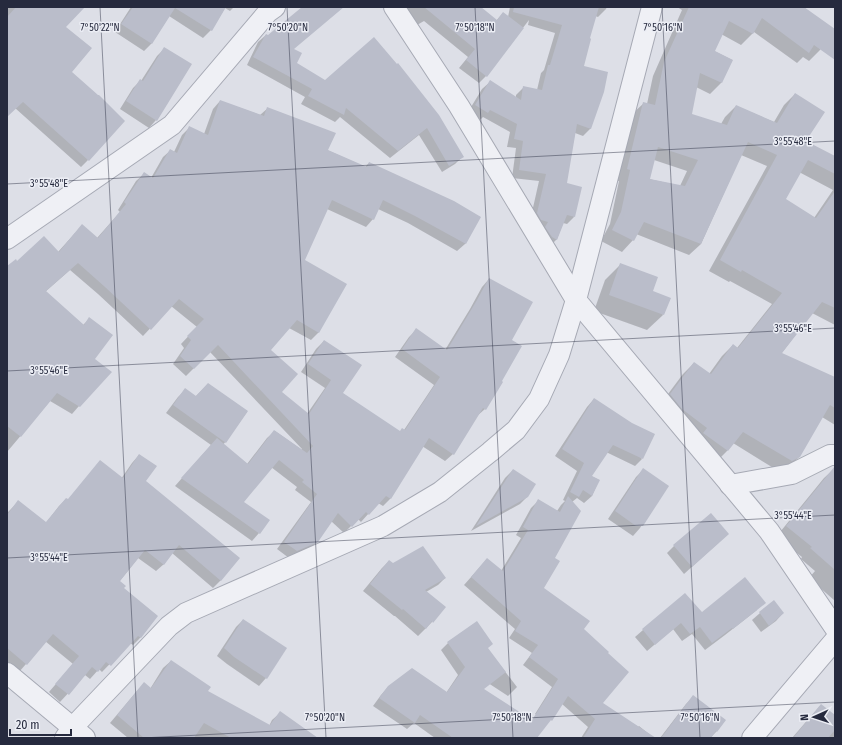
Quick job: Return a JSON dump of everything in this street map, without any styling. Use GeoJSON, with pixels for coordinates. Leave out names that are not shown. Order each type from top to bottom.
{"type":"FeatureCollection","features":[{"type":"Feature","properties":{"kind":"street"},"geometry":{"type":"LineString","coordinates":[[7,240],[172,125],[268,12],[275,7]]}},
{"type":"Feature","properties":{"kind":"street"},"geometry":{"type":"LineString","coordinates":[[394,7],[459,106],[576,300],[769,531],[835,628]]}},
{"type":"Feature","properties":{"kind":"street"},"geometry":{"type":"LineString","coordinates":[[7,673],[74,735],[169,626],[186,613],[384,526],[440,492],[516,430],[539,399],[559,355],[576,300],[652,7]]}},
{"type":"Feature","properties":{"kind":"street"},"geometry":{"type":"LineString","coordinates":[[730,485],[792,474],[835,455]]}},
{"type":"Feature","properties":{"kind":"street"},"geometry":{"type":"LineString","coordinates":[[752,738],[835,640]]}},
{"type":"Feature","properties":{"kind":"building"},"geometry":{"type":"Polygon","coordinates":[[[16,7],[85,7],[66,27],[92,48],[72,72],[99,95],[125,121],[89,161],[23,102],[7,117],[7,17],[16,7]]]}},
{"type":"Feature","properties":{"kind":"building"},"geometry":{"type":"Polygon","coordinates":[[[133,7],[226,7],[212,31],[175,8],[152,44],[121,24],[133,7]]]}},
{"type":"Feature","properties":{"kind":"building"},"geometry":{"type":"Polygon","coordinates":[[[302,7],[344,7],[294,49],[302,53],[297,63],[325,80],[374,37],[397,64],[398,63],[439,115],[464,157],[449,166],[427,128],[398,151],[346,108],[344,115],[308,96],[312,89],[253,57],[266,34],[268,35],[302,7]]]}},
{"type":"Feature","properties":{"kind":"building"},"geometry":{"type":"Polygon","coordinates":[[[424,7],[481,7],[497,20],[503,12],[524,28],[487,77],[466,60],[475,49],[424,7]]]}},
{"type":"Feature","properties":{"kind":"building"},"geometry":{"type":"Polygon","coordinates":[[[514,7],[599,7],[584,66],[608,72],[604,92],[591,129],[577,124],[567,183],[582,187],[575,217],[567,215],[557,240],[552,237],[545,227],[548,222],[541,220],[537,213],[546,174],[519,170],[523,141],[514,139],[517,124],[490,110],[488,113],[475,105],[490,80],[521,100],[523,86],[542,90],[548,65],[550,65],[562,25],[513,12],[514,7]]]}},
{"type":"Feature","properties":{"kind":"building"},"geometry":{"type":"Polygon","coordinates":[[[689,7],[804,7],[835,29],[835,60],[814,45],[809,53],[762,18],[753,34],[729,21],[715,51],[733,60],[722,83],[700,73],[692,114],[727,125],[736,105],[777,123],[795,93],[825,112],[806,141],[835,156],[835,174],[808,160],[786,199],[816,218],[835,191],[835,308],[822,302],[782,353],[835,377],[835,408],[830,405],[800,457],[792,461],[743,432],[728,451],[703,433],[707,428],[682,409],[670,394],[694,362],[711,374],[733,344],[738,348],[782,293],[742,270],[741,272],[720,260],[777,155],[748,142],[701,244],[644,222],[634,241],[612,230],[621,212],[630,170],[627,169],[643,102],[655,105],[664,62],[689,7]],[[658,147],[650,179],[685,186],[698,160],[658,147]]]}},
{"type":"Feature","properties":{"kind":"building"},"geometry":{"type":"Polygon","coordinates":[[[164,47],[192,64],[157,121],[126,101],[140,79],[143,81],[164,47]]]}},
{"type":"Feature","properties":{"kind":"building"},"geometry":{"type":"Polygon","coordinates":[[[220,100],[264,116],[267,107],[336,133],[328,150],[367,167],[369,162],[454,201],[481,217],[466,244],[383,200],[374,220],[332,200],[305,260],[347,284],[319,333],[297,320],[271,350],[298,374],[282,392],[309,414],[331,380],[308,364],[324,340],[362,365],[343,393],[400,431],[402,428],[405,430],[440,377],[402,349],[416,328],[447,350],[489,278],[533,302],[512,340],[522,346],[486,410],[483,408],[454,455],[429,438],[391,499],[386,496],[369,515],[366,512],[352,527],[338,513],[318,542],[297,551],[284,542],[317,494],[302,482],[304,480],[279,460],[244,502],[270,520],[260,534],[181,478],[217,438],[248,464],[274,430],[307,453],[313,446],[218,345],[194,369],[180,356],[191,340],[187,336],[204,319],[179,299],[151,330],[78,263],[46,291],[84,325],[89,317],[113,335],[95,359],[112,372],[80,407],[57,393],[21,437],[7,426],[7,266],[16,259],[17,261],[44,236],[59,252],[82,224],[98,238],[126,204],[124,202],[144,172],[153,178],[170,149],[177,153],[189,126],[208,135],[220,100]]]}},
{"type":"Feature","properties":{"kind":"building"},"geometry":{"type":"Polygon","coordinates":[[[620,263],[658,277],[653,291],[671,298],[664,315],[609,295],[620,263]]]}},
{"type":"Feature","properties":{"kind":"building"},"geometry":{"type":"Polygon","coordinates":[[[208,383],[248,411],[226,443],[173,405],[185,388],[196,396],[208,383]]]}},
{"type":"Feature","properties":{"kind":"building"},"geometry":{"type":"Polygon","coordinates":[[[594,398],[632,423],[655,434],[643,459],[613,445],[592,476],[600,480],[592,496],[583,490],[579,497],[570,492],[584,463],[562,449],[594,398]]]}},
{"type":"Feature","properties":{"kind":"building"},"geometry":{"type":"Polygon","coordinates":[[[139,454],[157,466],[146,481],[240,558],[221,581],[179,545],[164,565],[145,550],[120,581],[126,586],[124,588],[158,616],[141,638],[138,636],[111,666],[106,662],[98,672],[92,667],[69,695],[55,684],[79,656],[53,634],[27,665],[7,648],[7,515],[18,500],[46,522],[66,498],[68,499],[100,460],[123,478],[139,454]]]}},
{"type":"Feature","properties":{"kind":"building"},"geometry":{"type":"Polygon","coordinates":[[[835,466],[835,570],[810,548],[812,547],[786,526],[835,466]]]}},
{"type":"Feature","properties":{"kind":"building"},"geometry":{"type":"Polygon","coordinates":[[[643,468],[669,486],[643,526],[636,526],[615,511],[643,468]]]}},
{"type":"Feature","properties":{"kind":"building"},"geometry":{"type":"Polygon","coordinates":[[[513,469],[536,484],[528,497],[476,526],[513,469]]]}},
{"type":"Feature","properties":{"kind":"building"},"geometry":{"type":"Polygon","coordinates":[[[568,496],[581,511],[555,558],[560,561],[544,588],[590,621],[584,629],[629,672],[603,703],[656,738],[583,738],[595,719],[568,696],[552,721],[551,720],[537,738],[453,738],[420,715],[415,723],[379,698],[388,686],[412,668],[447,692],[465,667],[447,642],[477,621],[493,644],[488,648],[506,672],[484,689],[532,720],[558,679],[529,657],[538,645],[515,631],[521,621],[471,577],[487,558],[503,571],[528,530],[523,527],[538,499],[560,512],[568,496]]]}},
{"type":"Feature","properties":{"kind":"building"},"geometry":{"type":"Polygon","coordinates":[[[711,513],[729,534],[692,567],[673,545],[711,513]]]}},
{"type":"Feature","properties":{"kind":"building"},"geometry":{"type":"Polygon","coordinates":[[[423,546],[446,578],[425,590],[446,607],[426,629],[370,584],[389,560],[393,563],[423,546]]]}},
{"type":"Feature","properties":{"kind":"building"},"geometry":{"type":"Polygon","coordinates":[[[745,577],[766,603],[733,629],[732,628],[712,643],[700,627],[690,634],[681,623],[655,645],[642,629],[685,593],[702,612],[745,577]]]}},
{"type":"Feature","properties":{"kind":"building"},"geometry":{"type":"Polygon","coordinates":[[[774,600],[784,613],[769,626],[759,612],[774,600]]]}},
{"type":"Feature","properties":{"kind":"building"},"geometry":{"type":"Polygon","coordinates":[[[243,619],[287,648],[267,679],[234,657],[224,648],[243,619]]]}},
{"type":"Feature","properties":{"kind":"building"},"geometry":{"type":"Polygon","coordinates":[[[171,660],[211,687],[208,691],[270,725],[280,711],[318,738],[231,738],[204,723],[194,738],[144,738],[117,715],[144,682],[151,688],[171,660]]]}},
{"type":"Feature","properties":{"kind":"building"},"geometry":{"type":"Polygon","coordinates":[[[693,695],[726,720],[711,738],[661,738],[693,695]]]}},
{"type":"Feature","properties":{"kind":"building"},"geometry":{"type":"Polygon","coordinates":[[[821,704],[835,715],[835,730],[828,738],[793,738],[821,704]]]}}]}
